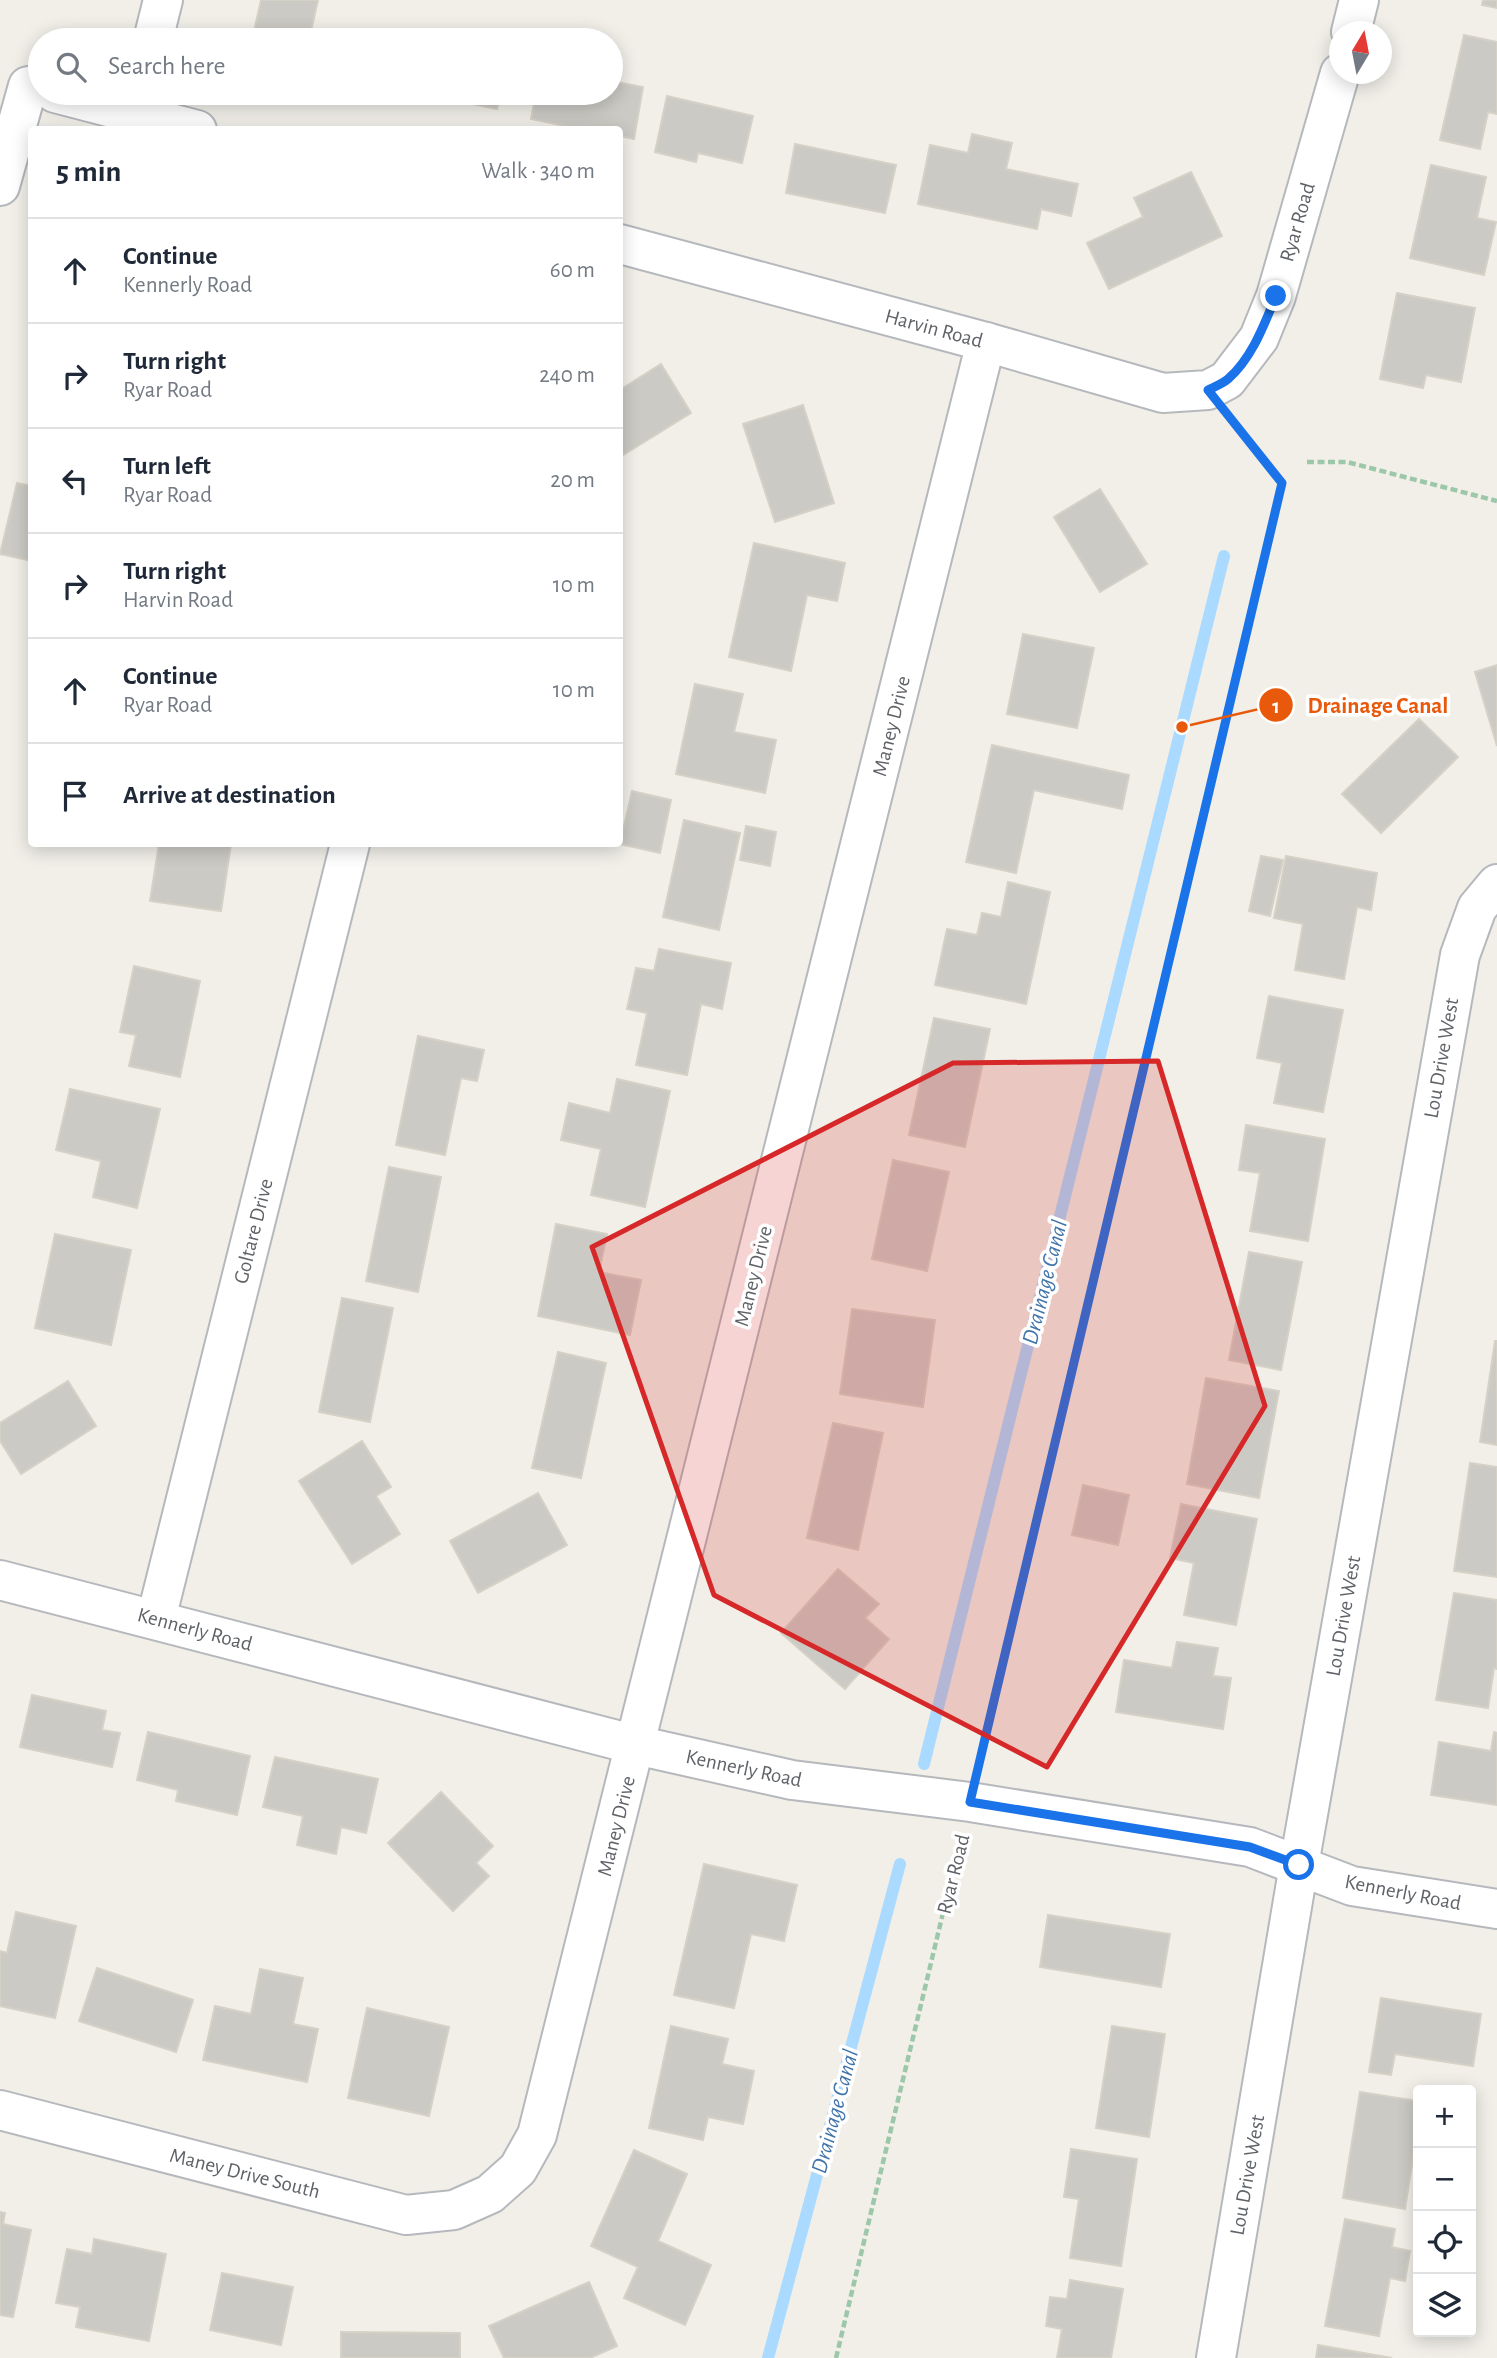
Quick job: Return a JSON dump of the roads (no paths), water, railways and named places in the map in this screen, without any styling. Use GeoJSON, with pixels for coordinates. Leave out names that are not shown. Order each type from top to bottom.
{"type":"FeatureCollection","features":[{"type":"Feature","properties":{"kind":"street"},"geometry":{"type":"LineString","coordinates":[[156,28],[163,0]]}},
{"type":"Feature","properties":{"kind":"street"},"geometry":{"type":"LineString","coordinates":[[1354,21],[1359,0]]}},
{"type":"Feature","properties":{"kind":"street","name":"Ryar Road"},"geometry":{"type":"LineString","coordinates":[[1208,390],[1227,380],[1259,338],[1276,296],[1336,84]]}},
{"type":"Feature","properties":{"kind":"street"},"geometry":{"type":"LineString","coordinates":[[0,186],[28,97]]}},
{"type":"Feature","properties":{"kind":"street"},"geometry":{"type":"LineString","coordinates":[[141,105],[188,126]]}},
{"type":"Feature","properties":{"kind":"street","name":"Harvin Road"},"geometry":{"type":"LineString","coordinates":[[623,245],[986,342],[1163,393],[1208,390]]}},
{"type":"Feature","properties":{"kind":"street","name":"Maney Drive"},"geometry":{"type":"LineString","coordinates":[[490,2194],[518,2169],[537,2135],[986,342]]}},
{"type":"Feature","properties":{"kind":"street","name":"Goltare Drive"},"geometry":{"type":"LineString","coordinates":[[156,1619],[349,847]]}},
{"type":"Feature","properties":{"kind":"street","name":"Lou Drive West"},"geometry":{"type":"LineString","coordinates":[[1216,2358],[1299,1865],[1460,955],[1477,908],[1497,884]]}},
{"type":"Feature","properties":{"kind":"street","name":"Kennerly Road"},"geometry":{"type":"LineString","coordinates":[[0,1580],[636,1745],[792,1780],[970,1802],[1250,1847],[1352,1886],[1497,1909]]}},
{"type":"Feature","properties":{"kind":"street","name":"Maney Drive South"},"geometry":{"type":"LineString","coordinates":[[0,2110],[406,2215],[454,2210],[490,2194]]}},
{"type":"Feature","properties":{"kind":"waterway","name":"Drainage Canal"},"geometry":{"type":"LineString","coordinates":[[924,1764],[1224,556]]}},
{"type":"Feature","properties":{"kind":"waterway","name":"Drainage Canal"},"geometry":{"type":"LineString","coordinates":[[768,2358],[900,1864]]}},
{"type":"Feature","properties":{"kind":"place","name":"Drainage Canal"},"geometry":{"type":"Point","coordinates":[1182,727]}}]}
